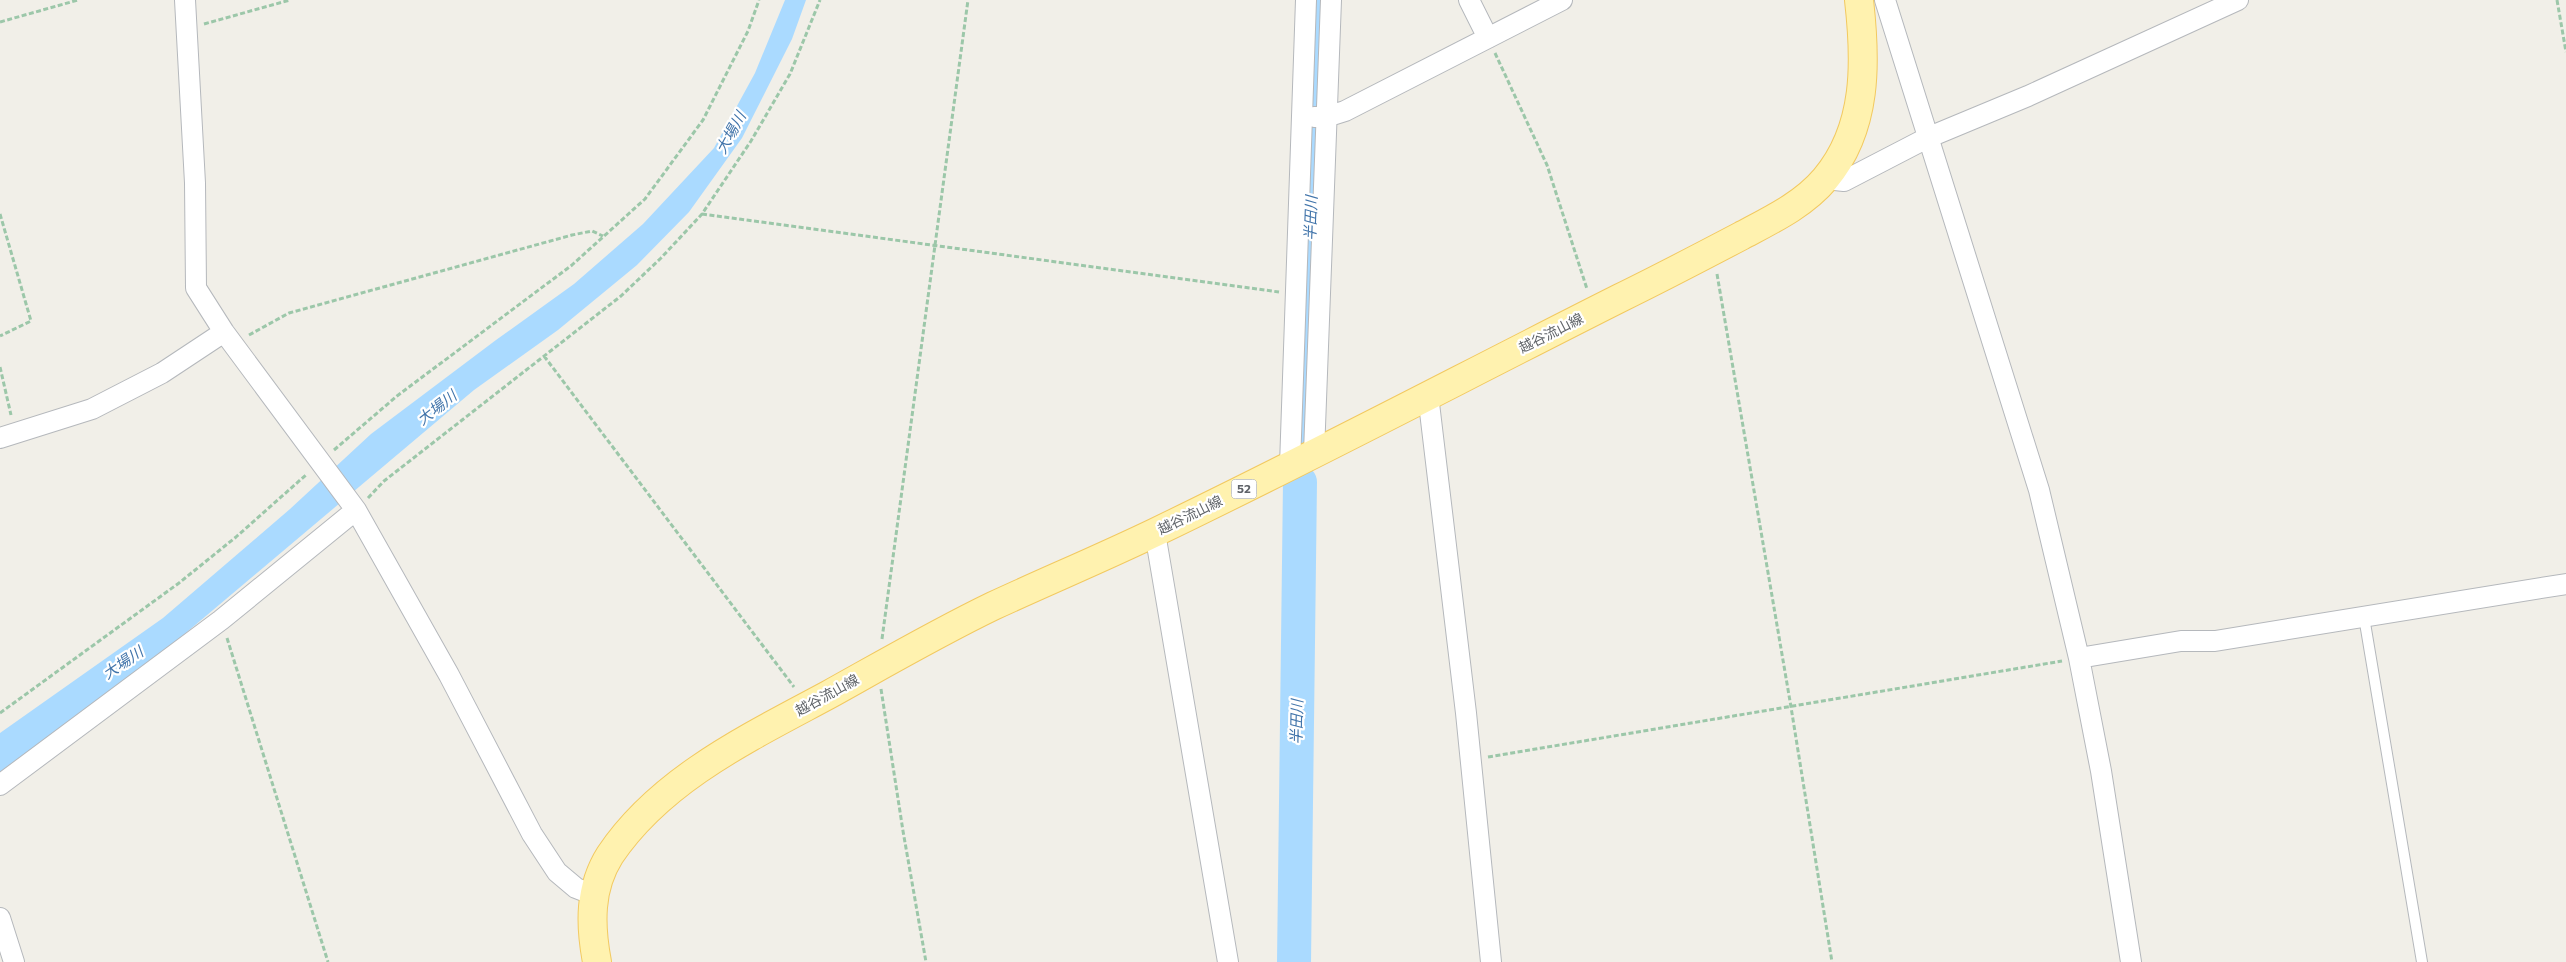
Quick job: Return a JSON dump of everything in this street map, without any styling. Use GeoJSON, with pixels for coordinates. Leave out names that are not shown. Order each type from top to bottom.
{"type":"FeatureCollection","features":[{"type":"Feature","properties":{"kind":"main road","name":"越谷流山線"},"geometry":{"type":"LineString","coordinates":[[597,962],[592,932],[594,895],[598,881],[611,853],[655,806],[686,779],[715,759],[808,706],[989,608],[1155,533],[1595,311],[1794,207],[1826,178],[1847,143],[1855,123],[1864,66],[1859,0]]}},
{"type":"Feature","properties":{"kind":"street"},"geometry":{"type":"LineString","coordinates":[[185,0],[195,183],[196,288],[229,338],[353,506],[449,675],[532,834],[557,872],[576,888],[594,895]]}},
{"type":"Feature","properties":{"kind":"street"},"geometry":{"type":"LineString","coordinates":[[1302,459],[1314,117],[1306,0]]}},
{"type":"Feature","properties":{"kind":"street"},"geometry":{"type":"LineString","coordinates":[[1302,459],[1295,293],[1314,117],[1331,0]]}},
{"type":"Feature","properties":{"kind":"street"},"geometry":{"type":"LineString","coordinates":[[1468,0],[1488,38]]}},
{"type":"Feature","properties":{"kind":"street"},"geometry":{"type":"LineString","coordinates":[[1314,117],[1345,111],[1562,0]]}},
{"type":"Feature","properties":{"kind":"street"},"geometry":{"type":"LineString","coordinates":[[1885,0],[2039,490],[2080,658],[2101,771],[2131,962]]}},
{"type":"Feature","properties":{"kind":"street"},"geometry":{"type":"LineString","coordinates":[[1826,178],[1844,181],[1927,138],[2028,96],[2238,0]]}},
{"type":"Feature","properties":{"kind":"street"},"geometry":{"type":"LineString","coordinates":[[8,436],[92,409],[229,338]]}},
{"type":"Feature","properties":{"kind":"street"},"geometry":{"type":"LineString","coordinates":[[1428,395],[1471,760],[1491,962]]}},
{"type":"Feature","properties":{"kind":"street"},"geometry":{"type":"LineString","coordinates":[[0,785],[221,620],[353,506]]}},
{"type":"Feature","properties":{"kind":"street"},"geometry":{"type":"LineString","coordinates":[[1155,533],[1158,541],[1228,962]]}},
{"type":"Feature","properties":{"kind":"street"},"geometry":{"type":"LineString","coordinates":[[2080,658],[2181,641],[2215,641],[2566,584]]}},
{"type":"Feature","properties":{"kind":"street"},"geometry":{"type":"LineString","coordinates":[[0,918],[14,962]]}},
{"type":"Feature","properties":{"kind":"lane"},"geometry":{"type":"LineString","coordinates":[[2364,617],[2422,962]]}},
{"type":"Feature","properties":{"kind":"path"},"geometry":{"type":"LineString","coordinates":[[0,22],[78,0]]}},
{"type":"Feature","properties":{"kind":"path"},"geometry":{"type":"LineString","coordinates":[[187,29],[290,0]]}},
{"type":"Feature","properties":{"kind":"path"},"geometry":{"type":"LineString","coordinates":[[0,713],[179,583],[236,538],[397,396],[572,265],[645,199],[704,120],[748,31],[759,0]]}},
{"type":"Feature","properties":{"kind":"path"},"geometry":{"type":"LineString","coordinates":[[353,506],[621,296],[661,258],[702,214],[751,141],[790,74],[820,0]]}},
{"type":"Feature","properties":{"kind":"path"},"geometry":{"type":"LineString","coordinates":[[926,962],[903,831],[878,668],[968,0]]}},
{"type":"Feature","properties":{"kind":"path"},"geometry":{"type":"LineString","coordinates":[[2557,0],[2566,52]]}},
{"type":"Feature","properties":{"kind":"path"},"geometry":{"type":"LineString","coordinates":[[1488,38],[1547,165],[1595,311]]}},
{"type":"Feature","properties":{"kind":"path"},"geometry":{"type":"LineString","coordinates":[[0,214],[31,321],[0,336]]}},
{"type":"Feature","properties":{"kind":"path"},"geometry":{"type":"LineString","coordinates":[[702,214],[1295,293]]}},
{"type":"Feature","properties":{"kind":"path"},"geometry":{"type":"LineString","coordinates":[[229,338],[290,313],[572,235],[592,231],[603,236]]}},
{"type":"Feature","properties":{"kind":"path"},"geometry":{"type":"LineString","coordinates":[[1710,252],[1717,273],[1791,707],[1832,962]]}},
{"type":"Feature","properties":{"kind":"path"},"geometry":{"type":"LineString","coordinates":[[544,356],[808,706]]}},
{"type":"Feature","properties":{"kind":"path"},"geometry":{"type":"LineString","coordinates":[[0,367],[8,436]]}},
{"type":"Feature","properties":{"kind":"path"},"geometry":{"type":"LineString","coordinates":[[221,620],[328,962]]}},
{"type":"Feature","properties":{"kind":"path"},"geometry":{"type":"LineString","coordinates":[[1471,760],[2080,658]]}},
{"type":"Feature","properties":{"kind":"water","name":"大場川"},"geometry":{"type":"Polygon","coordinates":[[[785,0],[806,0],[792,39],[742,138],[689,212],[637,265],[558,330],[474,390],[98,707],[0,773],[0,733],[163,618],[290,509],[371,434],[574,284],[643,224],[714,148],[755,73],[785,0]]]}},
{"type":"Feature","properties":{"kind":"waterway","name":"半田川"},"geometry":{"type":"LineString","coordinates":[[1302,436],[1319,0]]}},
{"type":"Feature","properties":{"kind":"waterway","name":"半田川"},"geometry":{"type":"LineString","coordinates":[[1294,962],[1300,482]]}}]}
